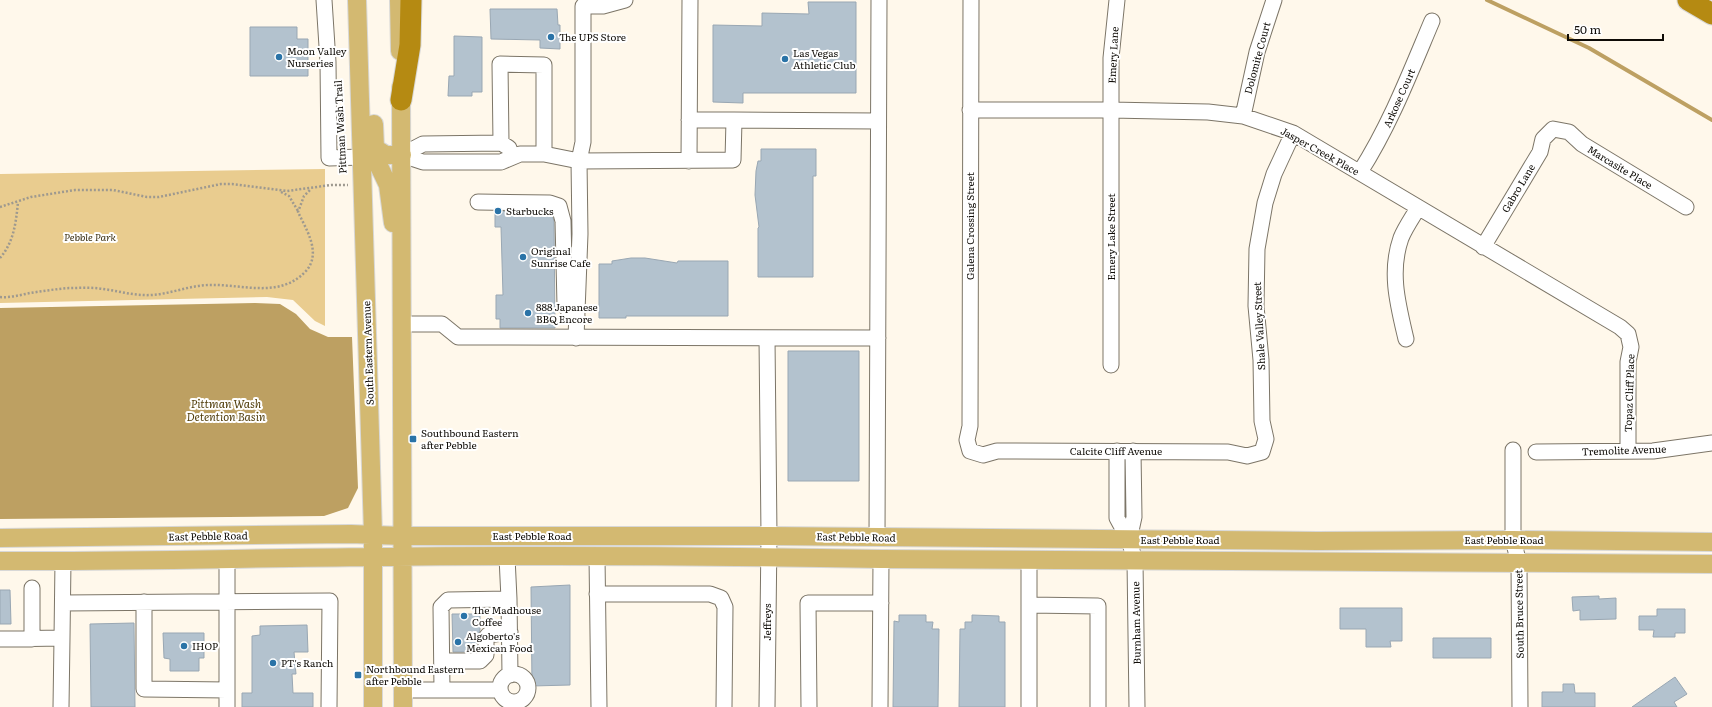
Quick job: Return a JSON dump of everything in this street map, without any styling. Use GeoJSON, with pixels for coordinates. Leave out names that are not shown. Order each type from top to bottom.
{"type":"FeatureCollection","features":[{"type":"Feature","properties":{"kind":"highway"},"geometry":{"type":"LineString","coordinates":[[401,100],[410,45],[411,0]]}},
{"type":"Feature","properties":{"kind":"highway"},"geometry":{"type":"LineString","coordinates":[[1688,0],[1712,14]]}},
{"type":"Feature","properties":{"kind":"main road","name":"South Eastern Avenue"},"geometry":{"type":"LineString","coordinates":[[357,0],[374,534],[373,707]]}},
{"type":"Feature","properties":{"kind":"main road"},"geometry":{"type":"LineString","coordinates":[[399,0],[402,155],[401,324],[403,699]]}},
{"type":"Feature","properties":{"kind":"main road"},"geometry":{"type":"LineString","coordinates":[[359,51],[367,54],[370,65],[375,148],[386,154],[402,155]]}},
{"type":"Feature","properties":{"kind":"main road"},"geometry":{"type":"LineString","coordinates":[[363,157],[377,162],[388,185],[392,218],[402,265]]}},
{"type":"Feature","properties":{"kind":"main road","name":"East Pebble Road"},"geometry":{"type":"LineString","coordinates":[[0,538],[374,534],[402,536],[769,536],[1129,540],[1513,540],[1712,542]]}},
{"type":"Feature","properties":{"kind":"main road"},"geometry":{"type":"LineString","coordinates":[[63,561],[70,552],[106,552],[129,548],[168,536]]}},
{"type":"Feature","properties":{"kind":"main road","name":"East Pebble Road"},"geometry":{"type":"LineString","coordinates":[[0,561],[373,557],[768,557],[1712,564]]}},
{"type":"Feature","properties":{"kind":"street"},"geometry":{"type":"LineString","coordinates":[[324,0],[328,62],[329,158],[363,157]]}},
{"type":"Feature","properties":{"kind":"street"},"geometry":{"type":"LineString","coordinates":[[576,338],[580,234],[579,161],[583,142],[582,6],[603,6],[625,0]]}},
{"type":"Feature","properties":{"kind":"street"},"geometry":{"type":"LineString","coordinates":[[689,161],[690,0]]}},
{"type":"Feature","properties":{"kind":"street"},"geometry":{"type":"LineString","coordinates":[[876,537],[879,0]]}},
{"type":"Feature","properties":{"kind":"street","name":"Galena Crossing Street"},"geometry":{"type":"LineString","coordinates":[[970,451],[967,440],[970,426],[971,0]]}},
{"type":"Feature","properties":{"kind":"street","name":"Emery Lane"},"geometry":{"type":"LineString","coordinates":[[1111,110],[1112,37],[1117,0]]}},
{"type":"Feature","properties":{"kind":"street","name":"Dolomite Court"},"geometry":{"type":"LineString","coordinates":[[1243,116],[1257,52],[1274,0]]}},
{"type":"Feature","properties":{"kind":"street","name":"Arkose Court"},"geometry":{"type":"LineString","coordinates":[[1360,172],[1376,147],[1392,115],[1432,21]]}},
{"type":"Feature","properties":{"kind":"street"},"geometry":{"type":"LineString","coordinates":[[501,143],[500,64],[544,65],[544,154]]}},
{"type":"Feature","properties":{"kind":"street","name":"Jasper Creek Place"},"geometry":{"type":"LineString","coordinates":[[970,110],[1208,112],[1243,116],[1292,134],[1360,172],[1483,247],[1620,327],[1628,334]]}},
{"type":"Feature","properties":{"kind":"street","name":"Emery Lake Street"},"geometry":{"type":"LineString","coordinates":[[1111,110],[1111,365]]}},
{"type":"Feature","properties":{"kind":"street"},"geometry":{"type":"LineString","coordinates":[[689,120],[878,121]]}},
{"type":"Feature","properties":{"kind":"street"},"geometry":{"type":"LineString","coordinates":[[402,155],[423,162],[501,162],[520,154],[544,154],[579,161],[733,160],[734,120]]}},
{"type":"Feature","properties":{"kind":"street","name":"Marcasite Place"},"geometry":{"type":"LineString","coordinates":[[1553,129],[1569,132],[1582,144],[1686,207]]}},
{"type":"Feature","properties":{"kind":"street","name":"Gabro Lane"},"geometry":{"type":"LineString","coordinates":[[1483,247],[1540,152],[1543,138],[1553,129]]}},
{"type":"Feature","properties":{"kind":"street","name":"Shale Valley Street"},"geometry":{"type":"LineString","coordinates":[[1262,452],[1266,439],[1262,421],[1261,360],[1256,306],[1257,249],[1265,202],[1274,174],[1292,134]]}},
{"type":"Feature","properties":{"kind":"street"},"geometry":{"type":"LineString","coordinates":[[402,155],[423,144],[501,143],[520,154]]}},
{"type":"Feature","properties":{"kind":"street"},"geometry":{"type":"LineString","coordinates":[[478,202],[550,203],[559,206],[563,221],[565,305],[568,310],[577,316]]}},
{"type":"Feature","properties":{"kind":"street"},"geometry":{"type":"LineString","coordinates":[[1406,339],[1396,300],[1396,261],[1402,236],[1418,208]]}},
{"type":"Feature","properties":{"kind":"street"},"geometry":{"type":"LineString","coordinates":[[401,324],[442,324],[458,337],[878,338]]}},
{"type":"Feature","properties":{"kind":"street","name":"Topaz Cliff Place"},"geometry":{"type":"LineString","coordinates":[[1628,334],[1631,347],[1628,362],[1628,452]]}},
{"type":"Feature","properties":{"kind":"street","name":"Jeffreys"},"geometry":{"type":"LineString","coordinates":[[767,338],[769,536],[767,707]]}},
{"type":"Feature","properties":{"kind":"street","name":"Tremolite Avenue"},"geometry":{"type":"LineString","coordinates":[[1536,452],[1628,452],[1664,450],[1712,443]]}},
{"type":"Feature","properties":{"kind":"street","name":"Calcite Cliff Avenue"},"geometry":{"type":"LineString","coordinates":[[970,451],[983,455],[997,450],[1228,452],[1246,456],[1262,452]]}},
{"type":"Feature","properties":{"kind":"street","name":"South Bruce Street"},"geometry":{"type":"LineString","coordinates":[[1513,450],[1513,540],[1519,563],[1520,707]]}},
{"type":"Feature","properties":{"kind":"street","name":"Burnham Avenue"},"geometry":{"type":"LineString","coordinates":[[1117,451],[1117,518],[1129,540],[1135,560],[1137,707]]}},
{"type":"Feature","properties":{"kind":"street"},"geometry":{"type":"LineString","coordinates":[[1129,540],[1134,517],[1133,451]]}},
{"type":"Feature","properties":{"kind":"street"},"geometry":{"type":"LineString","coordinates":[[507,557],[510,675]]}},
{"type":"Feature","properties":{"kind":"street"},"geometry":{"type":"LineString","coordinates":[[597,557],[599,707]]}},
{"type":"Feature","properties":{"kind":"street"},"geometry":{"type":"LineString","coordinates":[[227,559],[227,707]]}},
{"type":"Feature","properties":{"kind":"street"},"geometry":{"type":"LineString","coordinates":[[880,707],[881,559]]}},
{"type":"Feature","properties":{"kind":"street"},"geometry":{"type":"LineString","coordinates":[[1029,560],[1029,707]]}},
{"type":"Feature","properties":{"kind":"street"},"geometry":{"type":"LineString","coordinates":[[61,707],[63,561]]}},
{"type":"Feature","properties":{"kind":"street"},"geometry":{"type":"LineString","coordinates":[[32,588],[32,639]]}},
{"type":"Feature","properties":{"kind":"street"},"geometry":{"type":"LineString","coordinates":[[597,594],[710,594],[721,598],[725,607],[724,707]]}},
{"type":"Feature","properties":{"kind":"street"},"geometry":{"type":"LineString","coordinates":[[442,690],[441,607],[448,600],[509,599]]}},
{"type":"Feature","properties":{"kind":"street"},"geometry":{"type":"LineString","coordinates":[[63,602],[330,601],[329,707]]}},
{"type":"Feature","properties":{"kind":"street"},"geometry":{"type":"LineString","coordinates":[[144,602],[144,689],[227,690]]}},
{"type":"Feature","properties":{"kind":"street"},"geometry":{"type":"LineString","coordinates":[[809,707],[808,603],[881,603]]}},
{"type":"Feature","properties":{"kind":"street"},"geometry":{"type":"LineString","coordinates":[[1029,605],[1098,606],[1098,707]]}},
{"type":"Feature","properties":{"kind":"street"},"geometry":{"type":"LineString","coordinates":[[442,661],[480,661],[486,655],[486,638],[488,635],[510,632]]}},
{"type":"Feature","properties":{"kind":"street"},"geometry":{"type":"LineString","coordinates":[[0,639],[62,638]]}},
{"type":"Feature","properties":{"kind":"street"},"geometry":{"type":"LineString","coordinates":[[510,675],[518,675],[526,681],[528,686],[526,696],[522,700],[512,702],[504,698],[500,690],[502,681],[510,675]]}},
{"type":"Feature","properties":{"kind":"street"},"geometry":{"type":"LineString","coordinates":[[403,699],[442,690],[500,690]]}},
{"type":"Feature","properties":{"kind":"path","name":"Pittman Wash Trail"},"geometry":{"type":"LineString","coordinates":[[0,207],[48,194],[82,190],[113,190],[147,197],[159,197],[221,184],[296,191],[331,185],[351,185]]}},
{"type":"Feature","properties":{"kind":"path"},"geometry":{"type":"LineString","coordinates":[[298,212],[304,196],[312,189]]}},
{"type":"Feature","properties":{"kind":"path"},"geometry":{"type":"LineString","coordinates":[[0,297],[70,288],[102,289],[132,294],[150,295],[163,294],[194,286],[210,284],[252,289],[265,289],[284,285],[298,278],[306,270],[311,262],[313,254],[312,243],[298,212],[289,196],[278,190]]}},
{"type":"Feature","properties":{"kind":"path"},"geometry":{"type":"LineString","coordinates":[[0,258],[11,242],[18,202]]}},
{"type":"Feature","properties":{"kind":"green space","name":"Pebble Park"},"geometry":{"type":"Polygon","coordinates":[[[325,169],[325,326],[315,321],[293,300],[267,297],[0,303],[0,174],[325,169]]]}},
{"type":"Feature","properties":{"kind":"water","name":"Pittman Wash Detention Basin"},"geometry":{"type":"Polygon","coordinates":[[[255,303],[280,304],[296,314],[310,329],[328,337],[352,337],[358,488],[348,508],[324,516],[0,519],[0,308],[255,303]]]}},
{"type":"Feature","properties":{"kind":"building","name":"Las Vegas Athletic Club"},"geometry":{"type":"Polygon","coordinates":[[[808,2],[856,2],[856,93],[743,93],[743,103],[713,102],[713,25],[762,26],[762,13],[809,14],[808,2]]]}},
{"type":"Feature","properties":{"kind":"building"},"geometry":{"type":"Polygon","coordinates":[[[490,9],[557,9],[558,25],[560,25],[560,49],[540,48],[540,40],[491,39],[490,9]]]}},
{"type":"Feature","properties":{"kind":"building","name":"Moon Valley Nurseries"},"geometry":{"type":"Polygon","coordinates":[[[250,27],[297,27],[297,39],[308,39],[308,76],[250,76],[250,27]]]}},
{"type":"Feature","properties":{"kind":"building"},"geometry":{"type":"Polygon","coordinates":[[[454,36],[482,37],[482,92],[472,92],[472,96],[448,96],[449,76],[454,76],[454,36]]]}},
{"type":"Feature","properties":{"kind":"building"},"geometry":{"type":"Polygon","coordinates":[[[761,149],[816,149],[816,176],[813,176],[813,277],[758,277],[759,227],[755,195],[756,171],[758,161],[761,161],[761,149]]]}},
{"type":"Feature","properties":{"kind":"building"},"geometry":{"type":"Polygon","coordinates":[[[495,211],[552,213],[554,222],[555,328],[500,328],[500,319],[496,319],[496,295],[503,295],[501,227],[495,227],[495,211]]]}},
{"type":"Feature","properties":{"kind":"building"},"geometry":{"type":"Polygon","coordinates":[[[631,258],[645,258],[677,263],[678,261],[728,261],[728,316],[626,316],[626,318],[599,318],[599,264],[612,264],[612,261],[631,258]]]}},
{"type":"Feature","properties":{"kind":"building"},"geometry":{"type":"Polygon","coordinates":[[[788,351],[859,351],[859,481],[788,481],[788,351]]]}},
{"type":"Feature","properties":{"kind":"building"},"geometry":{"type":"Polygon","coordinates":[[[570,585],[570,685],[532,686],[531,587],[570,585]]]}},
{"type":"Feature","properties":{"kind":"building"},"geometry":{"type":"Polygon","coordinates":[[[0,590],[10,590],[11,624],[0,624],[0,590]]]}},
{"type":"Feature","properties":{"kind":"building"},"geometry":{"type":"Polygon","coordinates":[[[1599,596],[1599,599],[1616,598],[1616,619],[1580,620],[1580,610],[1573,611],[1572,597],[1599,596]]]}},
{"type":"Feature","properties":{"kind":"building"},"geometry":{"type":"Polygon","coordinates":[[[1340,608],[1402,608],[1402,641],[1390,641],[1391,647],[1366,647],[1366,629],[1340,629],[1340,608]]]}},
{"type":"Feature","properties":{"kind":"building"},"geometry":{"type":"Polygon","coordinates":[[[1657,609],[1685,609],[1685,633],[1675,633],[1675,637],[1653,637],[1654,630],[1639,630],[1639,616],[1657,616],[1657,609]]]}},
{"type":"Feature","properties":{"kind":"building"},"geometry":{"type":"Polygon","coordinates":[[[452,614],[480,614],[480,630],[477,638],[476,652],[453,652],[452,614]]]}},
{"type":"Feature","properties":{"kind":"building"},"geometry":{"type":"Polygon","coordinates":[[[899,615],[926,615],[926,622],[933,622],[932,629],[939,629],[938,707],[893,707],[894,621],[899,622],[899,615]]]}},
{"type":"Feature","properties":{"kind":"building"},"geometry":{"type":"Polygon","coordinates":[[[972,615],[999,616],[999,622],[1005,622],[1005,707],[959,707],[960,629],[965,629],[965,622],[972,622],[972,615]]]}},
{"type":"Feature","properties":{"kind":"building"},"geometry":{"type":"Polygon","coordinates":[[[134,623],[135,707],[91,707],[90,624],[134,623]]]}},
{"type":"Feature","properties":{"kind":"building","name":"PT's Ranch"},"geometry":{"type":"Polygon","coordinates":[[[307,625],[308,652],[294,652],[296,674],[292,674],[293,693],[313,693],[313,707],[242,707],[242,693],[252,693],[252,636],[260,635],[260,626],[307,625]]]}},
{"type":"Feature","properties":{"kind":"building","name":"IHOP"},"geometry":{"type":"Polygon","coordinates":[[[163,633],[204,633],[204,658],[199,658],[199,671],[170,671],[170,659],[164,658],[163,633]]]}},
{"type":"Feature","properties":{"kind":"building"},"geometry":{"type":"Polygon","coordinates":[[[1433,638],[1491,638],[1491,658],[1433,658],[1433,638]]]}},
{"type":"Feature","properties":{"kind":"building"},"geometry":{"type":"Polygon","coordinates":[[[1675,677],[1687,694],[1674,702],[1677,707],[1632,707],[1675,677]]]}},
{"type":"Feature","properties":{"kind":"building"},"geometry":{"type":"Polygon","coordinates":[[[1563,684],[1574,684],[1575,693],[1595,693],[1595,707],[1542,707],[1542,692],[1563,692],[1563,684]]]}},
{"type":"Feature","properties":{"kind":"waterway"},"geometry":{"type":"LineString","coordinates":[[1487,0],[1589,48],[1712,120]]}},
{"type":"Feature","properties":{"kind":"place","name":"The UPS Store"},"geometry":{"type":"Point","coordinates":[551,37]}},
{"type":"Feature","properties":{"kind":"place","name":"Moon Valley Nurseries"},"geometry":{"type":"Point","coordinates":[279,57]}},
{"type":"Feature","properties":{"kind":"place","name":"Las Vegas Athletic Club"},"geometry":{"type":"Point","coordinates":[785,59]}},
{"type":"Feature","properties":{"kind":"place","name":"Starbucks"},"geometry":{"type":"Point","coordinates":[498,211]}},
{"type":"Feature","properties":{"kind":"place","name":"Original Sunrise Cafe"},"geometry":{"type":"Point","coordinates":[523,257]}},
{"type":"Feature","properties":{"kind":"place","name":"888 Japanese BBQ Encore"},"geometry":{"type":"Point","coordinates":[528,313]}},
{"type":"Feature","properties":{"kind":"place","name":"Southbound Eastern after Pebble"},"geometry":{"type":"Point","coordinates":[413,439]}},
{"type":"Feature","properties":{"kind":"place","name":"The Madhouse Coffee"},"geometry":{"type":"Point","coordinates":[464,616]}},
{"type":"Feature","properties":{"kind":"place","name":"Algoberto's Mexican Food"},"geometry":{"type":"Point","coordinates":[458,642]}},
{"type":"Feature","properties":{"kind":"place","name":"IHOP"},"geometry":{"type":"Point","coordinates":[184,646]}},
{"type":"Feature","properties":{"kind":"place","name":"PT's Ranch"},"geometry":{"type":"Point","coordinates":[273,663]}},
{"type":"Feature","properties":{"kind":"place","name":"Northbound Eastern after Pebble"},"geometry":{"type":"Point","coordinates":[358,675]}}]}
